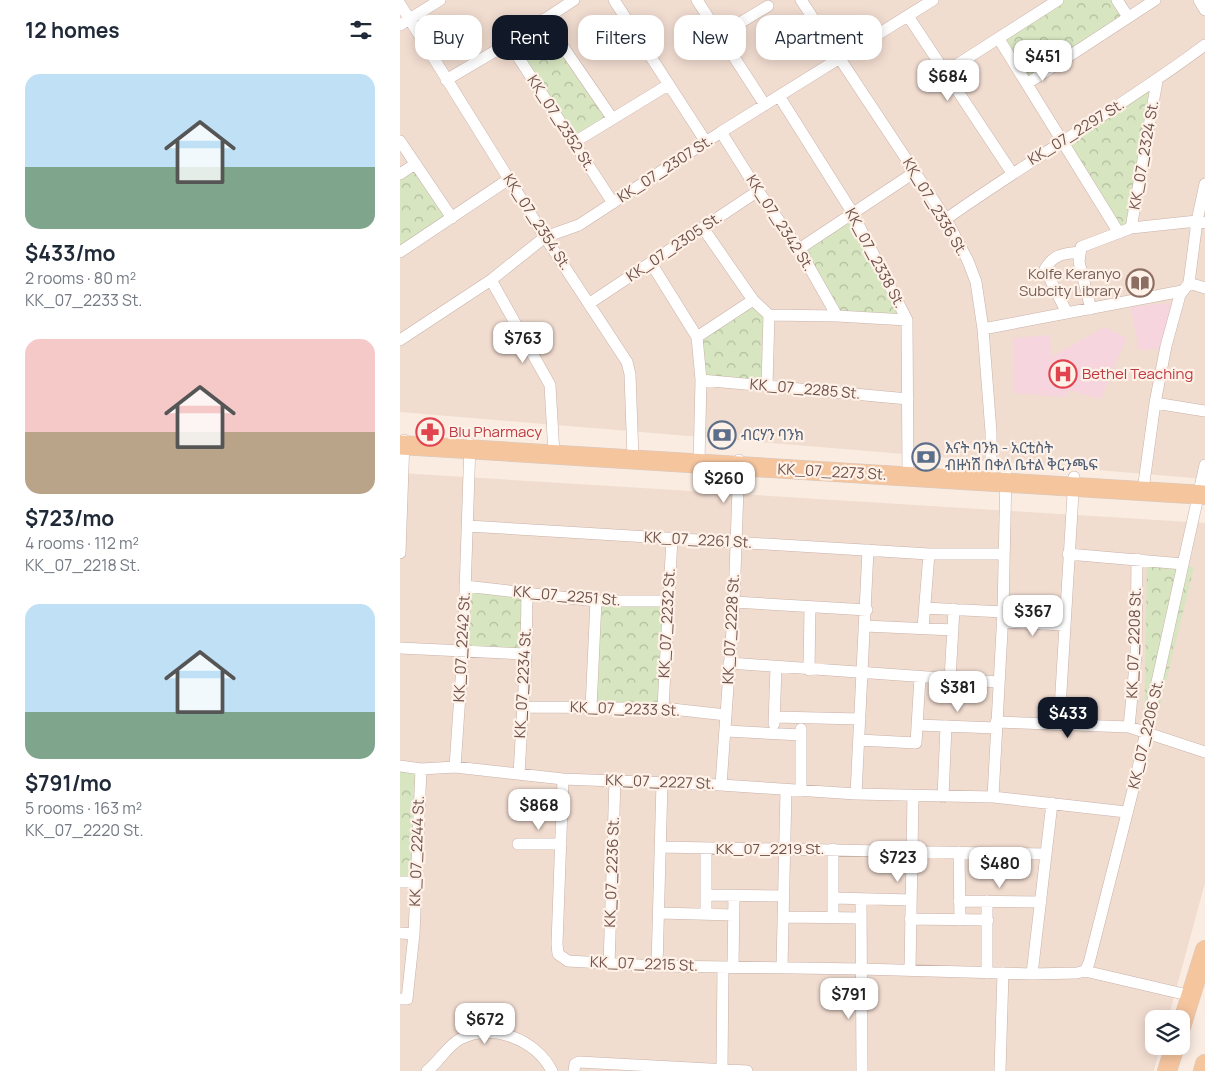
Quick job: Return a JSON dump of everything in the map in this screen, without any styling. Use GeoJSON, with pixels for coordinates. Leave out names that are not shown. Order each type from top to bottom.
{"type":"FeatureCollection","features":[{"type":"Feature","properties":{"kind":"main road","name":"KK_07_2273 St."},"geometry":{"type":"LineString","coordinates":[[402,441],[1202,489]]}},
{"type":"Feature","properties":{"kind":"main road"},"geometry":{"type":"LineString","coordinates":[[1187,1010],[1205,950]]}},
{"type":"Feature","properties":{"kind":"main road"},"geometry":{"type":"LineString","coordinates":[[1167,1071],[1172,1055]]}},
{"type":"Feature","properties":{"kind":"main road"},"geometry":{"type":"LineString","coordinates":[[1203,1071],[1205,1064]]}},
{"type":"Feature","properties":{"kind":"street"},"geometry":{"type":"LineString","coordinates":[[405,22],[440,0]]}},
{"type":"Feature","properties":{"kind":"street"},"geometry":{"type":"LineString","coordinates":[[550,15],[574,0]]}},
{"type":"Feature","properties":{"kind":"street"},"geometry":{"type":"LineString","coordinates":[[614,0],[706,142]]}},
{"type":"Feature","properties":{"kind":"street"},"geometry":{"type":"LineString","coordinates":[[697,0],[707,15]]}},
{"type":"Feature","properties":{"kind":"street","name":"KK_07_2336 St."},"geometry":{"type":"LineString","coordinates":[[801,0],[811,15]]}},
{"type":"Feature","properties":{"kind":"street","name":"KK_07_2307 St."},"geometry":{"type":"LineString","coordinates":[[882,32],[933,0]]}},
{"type":"Feature","properties":{"kind":"street"},"geometry":{"type":"LineString","coordinates":[[944,73],[1058,0]]}},
{"type":"Feature","properties":{"kind":"street"},"geometry":{"type":"LineString","coordinates":[[1117,0],[1128,17]]}},
{"type":"Feature","properties":{"kind":"street"},"geometry":{"type":"LineString","coordinates":[[1028,82],[1155,0]]}},
{"type":"Feature","properties":{"kind":"street"},"geometry":{"type":"LineString","coordinates":[[1199,0],[1205,10]]}},
{"type":"Feature","properties":{"kind":"street","name":"KK_07_2354 St."},"geometry":{"type":"LineString","coordinates":[[400,4],[405,22],[446,80],[627,362],[630,374],[633,455]]}},
{"type":"Feature","properties":{"kind":"street"},"geometry":{"type":"LineString","coordinates":[[746,19],[768,6]]}},
{"type":"Feature","properties":{"kind":"street"},"geometry":{"type":"LineString","coordinates":[[908,16],[1012,173]]}},
{"type":"Feature","properties":{"kind":"street"},"geometry":{"type":"LineString","coordinates":[[999,38],[1028,82],[1119,233]]}},
{"type":"Feature","properties":{"kind":"street","name":"KK_07_2297 St."},"geometry":{"type":"LineString","coordinates":[[946,219],[1012,173],[1157,81],[1205,45]]}},
{"type":"Feature","properties":{"kind":"street"},"geometry":{"type":"LineString","coordinates":[[446,80],[492,53]]}},
{"type":"Feature","properties":{"kind":"street"},"geometry":{"type":"LineString","coordinates":[[568,54],[612,118]]}},
{"type":"Feature","properties":{"kind":"street","name":"KK_07_2352 St."},"geometry":{"type":"LineString","coordinates":[[520,60],[613,203]]}},
{"type":"Feature","properties":{"kind":"street"},"geometry":{"type":"LineString","coordinates":[[736,60],[765,105]]}},
{"type":"Feature","properties":{"kind":"street","name":"KK_07_2307 St."},"geometry":{"type":"LineString","coordinates":[[400,340],[491,280],[545,237],[579,225],[836,60]]}},
{"type":"Feature","properties":{"kind":"street","name":"KK_07_2336 St."},"geometry":{"type":"LineString","coordinates":[[840,60],[946,219],[968,261],[976,282],[983,329],[991,432],[999,477],[1004,558],[1003,617],[992,797]]}},
{"type":"Feature","properties":{"kind":"street","name":"KK_07_2324 St."},"geometry":{"type":"LineString","coordinates":[[1131,228],[1157,81]]}},
{"type":"Feature","properties":{"kind":"street"},"geometry":{"type":"LineString","coordinates":[[573,143],[668,85]]}},
{"type":"Feature","properties":{"kind":"street","name":"KK_07_2338 St."},"geometry":{"type":"LineString","coordinates":[[779,96],[852,212],[908,320],[908,472]]}},
{"type":"Feature","properties":{"kind":"street","name":"KK_07_2342 St."},"geometry":{"type":"LineString","coordinates":[[721,132],[758,191],[799,249],[837,316]]}},
{"type":"Feature","properties":{"kind":"street"},"geometry":{"type":"LineString","coordinates":[[400,141],[452,218]]}},
{"type":"Feature","properties":{"kind":"street"},"geometry":{"type":"LineString","coordinates":[[400,174],[415,164]]}},
{"type":"Feature","properties":{"kind":"street"},"geometry":{"type":"LineString","coordinates":[[799,249],[852,212],[915,172]]}},
{"type":"Feature","properties":{"kind":"street"},"geometry":{"type":"LineString","coordinates":[[400,252],[509,179]]}},
{"type":"Feature","properties":{"kind":"street"},"geometry":{"type":"LineString","coordinates":[[1143,485],[1155,403],[1166,346],[1185,287],[1201,222],[1205,184]]}},
{"type":"Feature","properties":{"kind":"street","name":"KK_07_2305 St."},"geometry":{"type":"LineString","coordinates":[[590,303],[652,264],[758,191]]}},
{"type":"Feature","properties":{"kind":"street"},"geometry":{"type":"LineString","coordinates":[[1091,309],[1079,257],[1081,247],[1131,228],[1201,222]]}},
{"type":"Feature","properties":{"kind":"street"},"geometry":{"type":"LineString","coordinates":[[703,228],[753,300],[769,315],[908,320]]}},
{"type":"Feature","properties":{"kind":"street"},"geometry":{"type":"LineString","coordinates":[[1067,313],[1046,269],[1050,261],[1058,255],[1079,257]]}},
{"type":"Feature","properties":{"kind":"street"},"geometry":{"type":"LineString","coordinates":[[652,264],[697,337],[701,380],[699,460]]}},
{"type":"Feature","properties":{"kind":"street"},"geometry":{"type":"LineString","coordinates":[[491,280],[550,385],[554,451]]}},
{"type":"Feature","properties":{"kind":"street"},"geometry":{"type":"LineString","coordinates":[[983,329],[1091,309],[1185,287],[1205,288]]}},
{"type":"Feature","properties":{"kind":"street"},"geometry":{"type":"LineString","coordinates":[[697,337],[753,300]]}},
{"type":"Feature","properties":{"kind":"street"},"geometry":{"type":"LineString","coordinates":[[767,385],[769,315]]}},
{"type":"Feature","properties":{"kind":"street","name":"KK_07_2285 St."},"geometry":{"type":"LineString","coordinates":[[701,380],[908,399]]}},
{"type":"Feature","properties":{"kind":"street"},"geometry":{"type":"LineString","coordinates":[[1155,403],[1205,411]]}},
{"type":"Feature","properties":{"kind":"street"},"geometry":{"type":"LineString","coordinates":[[400,553],[402,441]]}},
{"type":"Feature","properties":{"kind":"street","name":"KK_07_2242 St."},"geometry":{"type":"LineString","coordinates":[[455,767],[463,651],[470,445]]}},
{"type":"Feature","properties":{"kind":"street","name":"KK_07_2228 St."},"geometry":{"type":"LineString","coordinates":[[721,785],[734,602],[738,462]]}},
{"type":"Feature","properties":{"kind":"street","name":"KK_07_2206 St."},"geometry":{"type":"LineString","coordinates":[[1085,971],[1089,963],[1134,786],[1183,564],[1202,489],[1205,466]]}},
{"type":"Feature","properties":{"kind":"street"},"geometry":{"type":"LineString","coordinates":[[1058,725],[1074,481]]}},
{"type":"Feature","properties":{"kind":"street","name":"KK_07_2261 St."},"geometry":{"type":"LineString","coordinates":[[468,526],[929,554],[1002,554],[1004,558]]}},
{"type":"Feature","properties":{"kind":"street","name":"KK_07_2232 St."},"geometry":{"type":"LineString","coordinates":[[663,708],[672,538]]}},
{"type":"Feature","properties":{"kind":"street"},"geometry":{"type":"LineString","coordinates":[[856,794],[867,610],[868,550]]}},
{"type":"Feature","properties":{"kind":"street"},"geometry":{"type":"LineString","coordinates":[[923,628],[929,554]]}},
{"type":"Feature","properties":{"kind":"street"},"geometry":{"type":"LineString","coordinates":[[1068,554],[1183,564]]}},
{"type":"Feature","properties":{"kind":"street","name":"KK_07_2208 St."},"geometry":{"type":"LineString","coordinates":[[1129,728],[1136,655],[1137,559]]}},
{"type":"Feature","properties":{"kind":"street","name":"KK_07_2251 St."},"geometry":{"type":"LineString","coordinates":[[465,586],[596,602],[669,602]]}},
{"type":"Feature","properties":{"kind":"street","name":"KK_07_2234 St."},"geometry":{"type":"LineString","coordinates":[[519,774],[526,654],[527,593]]}},
{"type":"Feature","properties":{"kind":"street"},"geometry":{"type":"LineString","coordinates":[[591,708],[596,602]]}},
{"type":"Feature","properties":{"kind":"street"},"geometry":{"type":"LineString","coordinates":[[734,602],[867,610]]}},
{"type":"Feature","properties":{"kind":"street"},"geometry":{"type":"LineString","coordinates":[[808,670],[810,608]]}},
{"type":"Feature","properties":{"kind":"street"},"geometry":{"type":"LineString","coordinates":[[925,608],[954,609],[1065,625]]}},
{"type":"Feature","properties":{"kind":"street"},"geometry":{"type":"LineString","coordinates":[[950,679],[954,609]]}},
{"type":"Feature","properties":{"kind":"street"},"geometry":{"type":"LineString","coordinates":[[865,626],[952,630]]}},
{"type":"Feature","properties":{"kind":"street"},"geometry":{"type":"LineString","coordinates":[[400,648],[526,654]]}},
{"type":"Feature","properties":{"kind":"street"},"geometry":{"type":"LineString","coordinates":[[730,663],[998,682]]}},
{"type":"Feature","properties":{"kind":"street"},"geometry":{"type":"LineString","coordinates":[[773,734],[776,667]]}},
{"type":"Feature","properties":{"kind":"street"},"geometry":{"type":"LineString","coordinates":[[859,740],[916,742],[920,677]]}},
{"type":"Feature","properties":{"kind":"street","name":"KK_07_2233 St."},"geometry":{"type":"LineString","coordinates":[[523,707],[663,708],[726,715]]}},
{"type":"Feature","properties":{"kind":"street"},"geometry":{"type":"LineString","coordinates":[[774,717],[860,719]]}},
{"type":"Feature","properties":{"kind":"street"},"geometry":{"type":"LineString","coordinates":[[801,791],[802,718]]}},
{"type":"Feature","properties":{"kind":"street"},"geometry":{"type":"LineString","coordinates":[[918,725],[1058,725],[1129,728],[1205,752]]}},
{"type":"Feature","properties":{"kind":"street"},"geometry":{"type":"LineString","coordinates":[[943,797],[946,726]]}},
{"type":"Feature","properties":{"kind":"street"},"geometry":{"type":"LineString","coordinates":[[726,731],[801,735]]}},
{"type":"Feature","properties":{"kind":"street","name":"KK_07_2227 St."},"geometry":{"type":"LineString","coordinates":[[400,766],[421,769],[455,767],[563,779],[721,785],[856,794],[992,797],[1126,812]]}},
{"type":"Feature","properties":{"kind":"street","name":"KK_07_2244 St."},"geometry":{"type":"LineString","coordinates":[[404,999],[414,934],[421,769]]}},
{"type":"Feature","properties":{"kind":"street"},"geometry":{"type":"LineString","coordinates":[[518,844],[561,844],[563,779]]}},
{"type":"Feature","properties":{"kind":"street","name":"KK_07_2236 St."},"geometry":{"type":"LineString","coordinates":[[609,965],[615,780]]}},
{"type":"Feature","properties":{"kind":"street"},"geometry":{"type":"LineString","coordinates":[[657,966],[662,783]]}},
{"type":"Feature","properties":{"kind":"street"},"geometry":{"type":"LineString","coordinates":[[782,967],[786,790]]}},
{"type":"Feature","properties":{"kind":"street"},"geometry":{"type":"LineString","coordinates":[[910,970],[912,796]]}},
{"type":"Feature","properties":{"kind":"street"},"geometry":{"type":"LineString","coordinates":[[1032,974],[1052,803]]}},
{"type":"Feature","properties":{"kind":"street","name":"KK_07_2215 St."},"geometry":{"type":"LineString","coordinates":[[561,844],[558,954],[568,961],[609,965],[782,967],[1003,974],[1077,974],[1085,971]]}},
{"type":"Feature","properties":{"kind":"street","name":"KK_07_2219 St."},"geometry":{"type":"LineString","coordinates":[[660,848],[833,849],[1046,854]]}},
{"type":"Feature","properties":{"kind":"street","name":"KK_07_2219 St."},"geometry":{"type":"LineString","coordinates":[[706,848],[706,914]]}},
{"type":"Feature","properties":{"kind":"street","name":"KK_07_2219 St."},"geometry":{"type":"LineString","coordinates":[[833,849],[833,918]]}},
{"type":"Feature","properties":{"kind":"street"},"geometry":{"type":"LineString","coordinates":[[959,852],[960,920]]}},
{"type":"Feature","properties":{"kind":"street"},"geometry":{"type":"LineString","coordinates":[[400,882],[415,882]]}},
{"type":"Feature","properties":{"kind":"street"},"geometry":{"type":"LineString","coordinates":[[707,895],[784,896]]}},
{"type":"Feature","properties":{"kind":"street"},"geometry":{"type":"LineString","coordinates":[[722,1069],[734,896]]}},
{"type":"Feature","properties":{"kind":"street"},"geometry":{"type":"LineString","coordinates":[[834,898],[911,900]]}},
{"type":"Feature","properties":{"kind":"street"},"geometry":{"type":"LineString","coordinates":[[860,899],[862,1071]]}},
{"type":"Feature","properties":{"kind":"street"},"geometry":{"type":"LineString","coordinates":[[959,902],[1041,902]]}},
{"type":"Feature","properties":{"kind":"street"},"geometry":{"type":"LineString","coordinates":[[987,902],[987,973]]}},
{"type":"Feature","properties":{"kind":"street"},"geometry":{"type":"LineString","coordinates":[[659,914],[734,915]]}},
{"type":"Feature","properties":{"kind":"street"},"geometry":{"type":"LineString","coordinates":[[784,917],[861,918]]}},
{"type":"Feature","properties":{"kind":"street"},"geometry":{"type":"LineString","coordinates":[[910,919],[988,920]]}},
{"type":"Feature","properties":{"kind":"street"},"geometry":{"type":"LineString","coordinates":[[400,933],[414,934]]}},
{"type":"Feature","properties":{"kind":"street"},"geometry":{"type":"LineString","coordinates":[[1085,971],[1192,996]]}},
{"type":"Feature","properties":{"kind":"street"},"geometry":{"type":"LineString","coordinates":[[1000,1071],[1003,974]]}},
{"type":"Feature","properties":{"kind":"street"},"geometry":{"type":"LineString","coordinates":[[427,1071],[458,1040],[482,1032],[507,1036],[534,1047],[542,1055],[552,1071]]}},
{"type":"Feature","properties":{"kind":"street"},"geometry":{"type":"LineString","coordinates":[[575,1068],[579,1062],[747,1071]]}},
{"type":"Feature","properties":{"kind":"shaded area"},"geometry":{"type":"Polygon","coordinates":[[[400,0],[1205,0],[1205,479],[400,412],[400,0]]]}},
{"type":"Feature","properties":{"kind":"shaded area"},"geometry":{"type":"Polygon","coordinates":[[[1169,303],[1172,309],[1165,348],[1139,350],[1131,307],[1169,303]]]}},
{"type":"Feature","properties":{"kind":"shaded area","name":"Bethel Teaching"},"geometry":{"type":"Polygon","coordinates":[[[1105,327],[1126,338],[1101,399],[1068,390],[1066,397],[1013,393],[1014,338],[1050,335],[1051,357],[1105,327]]]}},
{"type":"Feature","properties":{"kind":"shaded area"},"geometry":{"type":"Polygon","coordinates":[[[400,473],[1205,523],[1205,883],[1170,1010],[1145,1010],[1145,1055],[1158,1055],[1154,1071],[400,1071],[400,473]]]}},
{"type":"Feature","properties":{"kind":"green space"},"geometry":{"type":"Polygon","coordinates":[[[1058,0],[1117,0],[1128,17],[1028,83],[999,39],[1058,0]]]}},
{"type":"Feature","properties":{"kind":"green space"},"geometry":{"type":"Polygon","coordinates":[[[568,54],[612,118],[573,143],[520,60],[568,60],[568,54]]]}},
{"type":"Feature","properties":{"kind":"green space"},"geometry":{"type":"Polygon","coordinates":[[[1157,81],[1131,228],[1119,233],[1063,140],[1157,81]]]}},
{"type":"Feature","properties":{"kind":"green space"},"geometry":{"type":"Polygon","coordinates":[[[415,164],[452,218],[400,252],[400,174],[415,164]]]}},
{"type":"Feature","properties":{"kind":"green space"},"geometry":{"type":"Polygon","coordinates":[[[852,212],[907,320],[837,316],[799,249],[852,212]]]}},
{"type":"Feature","properties":{"kind":"green space"},"geometry":{"type":"Polygon","coordinates":[[[753,300],[769,315],[767,385],[701,380],[697,337],[753,300]]]}},
{"type":"Feature","properties":{"kind":"green space"},"geometry":{"type":"Polygon","coordinates":[[[1147,560],[1194,567],[1161,702],[1144,733],[1147,560]]]}},
{"type":"Feature","properties":{"kind":"green space"},"geometry":{"type":"Polygon","coordinates":[[[465,586],[527,593],[526,654],[463,651],[465,586]]]}},
{"type":"Feature","properties":{"kind":"green space"},"geometry":{"type":"Polygon","coordinates":[[[596,601],[669,601],[663,708],[591,708],[596,601]]]}},
{"type":"Feature","properties":{"kind":"green space"},"geometry":{"type":"Polygon","coordinates":[[[400,766],[421,769],[417,880],[400,880],[400,766]]]}},
{"type":"Feature","properties":{"kind":"place","name":"Kolfe Keranyo Subcity Library"},"geometry":{"type":"Point","coordinates":[1140,283]}},
{"type":"Feature","properties":{"kind":"place","name":"Bethel Teaching"},"geometry":{"type":"Point","coordinates":[1063,374]}},
{"type":"Feature","properties":{"kind":"place","name":"Blu Pharmacy"},"geometry":{"type":"Point","coordinates":[430,432]}},
{"type":"Feature","properties":{"kind":"place","name":"ብርሃን ባንክ"},"geometry":{"type":"Point","coordinates":[722,435]}},
{"type":"Feature","properties":{"kind":"place","name":"እናት ባንክ - አርቲስት ብዙነሽ በቀለ ቤተል ቅርንጫፍ"},"geometry":{"type":"Point","coordinates":[926,457]}}]}
